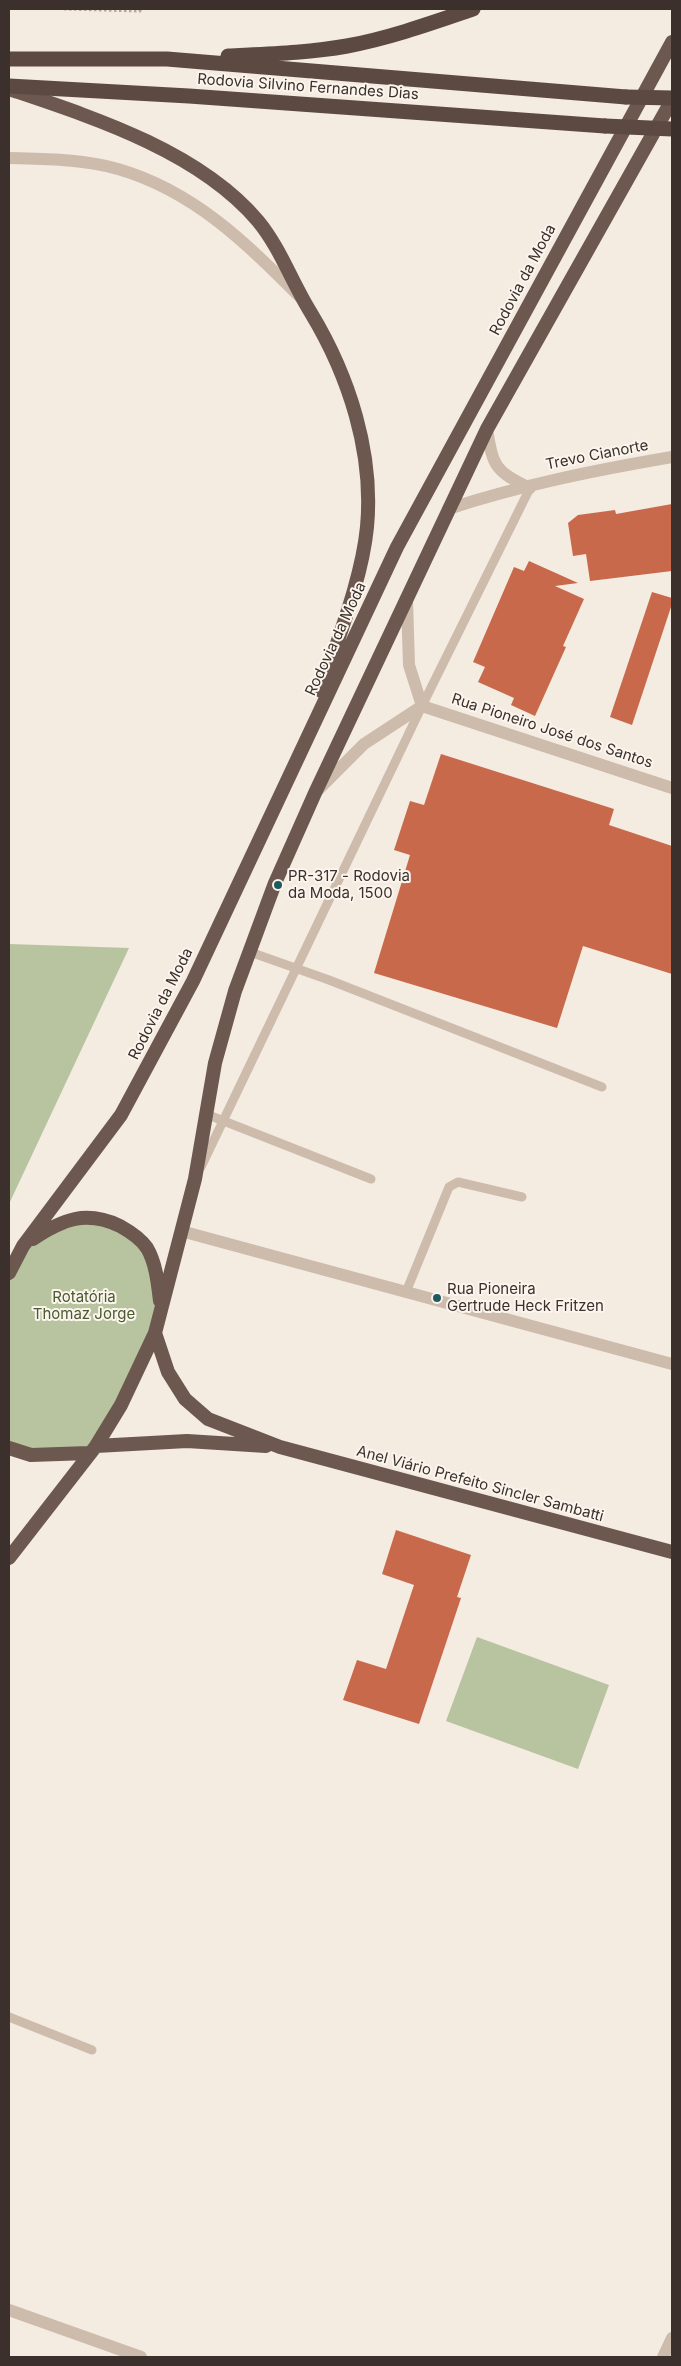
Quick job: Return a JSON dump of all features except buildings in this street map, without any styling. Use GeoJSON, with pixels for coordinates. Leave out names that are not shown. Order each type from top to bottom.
{"type":"FeatureCollection","features":[{"type":"Feature","properties":{"kind":"highway"},"geometry":{"type":"LineString","coordinates":[[167,59],[296,53],[349,46],[432,23],[473,9]]}},
{"type":"Feature","properties":{"kind":"highway","name":"Rodovia da Moda"},"geometry":{"type":"LineString","coordinates":[[23,1246],[121,1115],[192,981],[397,547],[672,42]]}},
{"type":"Feature","properties":{"kind":"highway","name":"Rodovia Silvino Fernandes Dias"},"geometry":{"type":"LineString","coordinates":[[9,59],[167,59],[626,97],[672,99]]}},
{"type":"Feature","properties":{"kind":"highway"},"geometry":{"type":"LineString","coordinates":[[9,88],[84,114],[143,139],[192,167],[227,192],[258,221],[286,262],[303,300],[327,340],[354,405],[366,462],[367,527],[355,586],[306,741]]}},
{"type":"Feature","properties":{"kind":"highway","name":"Rodovia Silvino Fernandes Dias"},"geometry":{"type":"LineString","coordinates":[[9,88],[189,96],[672,130]]}},
{"type":"Feature","properties":{"kind":"highway"},"geometry":{"type":"LineString","coordinates":[[9,1558],[92,1450],[121,1405],[155,1333],[195,1179],[215,1063],[235,991],[275,883],[448,509],[488,429],[672,99]]}},
{"type":"Feature","properties":{"kind":"highway"},"geometry":{"type":"LineString","coordinates":[[9,1273],[23,1246],[55,1224],[81,1217],[105,1219],[129,1230],[147,1248],[158,1280],[160,1312]]}},
{"type":"Feature","properties":{"kind":"highway","name":"Anel Viário Prefeito Sincler Sambatti"},"geometry":{"type":"LineString","coordinates":[[155,1333],[168,1372],[185,1399],[208,1419],[280,1447],[672,1552]]}},
{"type":"Feature","properties":{"kind":"highway","name":"Anel Viário Prefeito Sincler Sambatti"},"geometry":{"type":"LineString","coordinates":[[9,1448],[31,1455],[187,1441],[280,1447]]}},
{"type":"Feature","properties":{"kind":"street"},"geometry":{"type":"LineString","coordinates":[[9,158],[84,163],[118,169],[158,185],[207,212],[255,252],[303,300]]}},
{"type":"Feature","properties":{"kind":"street"},"geometry":{"type":"LineString","coordinates":[[488,429],[491,454],[497,468],[506,476],[530,488]]}},
{"type":"Feature","properties":{"kind":"street","name":"Trevo Cianorte"},"geometry":{"type":"LineString","coordinates":[[448,509],[479,499],[530,488],[561,477],[672,457]]}},
{"type":"Feature","properties":{"kind":"street"},"geometry":{"type":"LineString","coordinates":[[315,793],[364,744],[422,706],[409,665],[407,601]]}},
{"type":"Feature","properties":{"kind":"street","name":"Rua Pioneiro José dos Santos"},"geometry":{"type":"LineString","coordinates":[[422,706],[672,788]]}},
{"type":"Feature","properties":{"kind":"street"},"geometry":{"type":"LineString","coordinates":[[181,1231],[672,1364]]}},
{"type":"Feature","properties":{"kind":"street"},"geometry":{"type":"LineString","coordinates":[[9,2310],[140,2357]]}},
{"type":"Feature","properties":{"kind":"street"},"geometry":{"type":"LineString","coordinates":[[663,2357],[672,2338]]}},
{"type":"Feature","properties":{"kind":"lane"},"geometry":{"type":"LineString","coordinates":[[195,1179],[422,706],[530,488]]}},
{"type":"Feature","properties":{"kind":"lane"},"geometry":{"type":"LineString","coordinates":[[250,952],[296,967],[602,1087]]}},
{"type":"Feature","properties":{"kind":"lane"},"geometry":{"type":"LineString","coordinates":[[206,1114],[372,1179]]}},
{"type":"Feature","properties":{"kind":"lane"},"geometry":{"type":"LineString","coordinates":[[406,1292],[449,1187],[458,1182],[522,1197]]}},
{"type":"Feature","properties":{"kind":"lane"},"geometry":{"type":"LineString","coordinates":[[9,2017],[92,2050]]}},
{"type":"Feature","properties":{"kind":"path"},"geometry":{"type":"LineString","coordinates":[[64,9],[140,11],[140,9]]}},
{"type":"Feature","properties":{"kind":"green space"},"geometry":{"type":"Polygon","coordinates":[[[9,944],[129,948],[9,1204],[9,944]]]}},
{"type":"Feature","properties":{"kind":"green space","name":"Rotatória Thomaz Jorge"},"geometry":{"type":"Polygon","coordinates":[[[81,1217],[129,1231],[158,1280],[155,1333],[88,1453],[9,1448],[9,1273],[23,1246],[81,1217]]]}},
{"type":"Feature","properties":{"kind":"green space"},"geometry":{"type":"Polygon","coordinates":[[[477,1637],[609,1685],[578,1769],[446,1721],[477,1637]]]}},
{"type":"Feature","properties":{"kind":"place","name":"PR-317 - Rodovia da Moda, 1500"},"geometry":{"type":"Point","coordinates":[278,885]}},
{"type":"Feature","properties":{"kind":"place","name":"Rua Pioneira Gertrude Heck Fritzen"},"geometry":{"type":"Point","coordinates":[437,1298]}}]}
